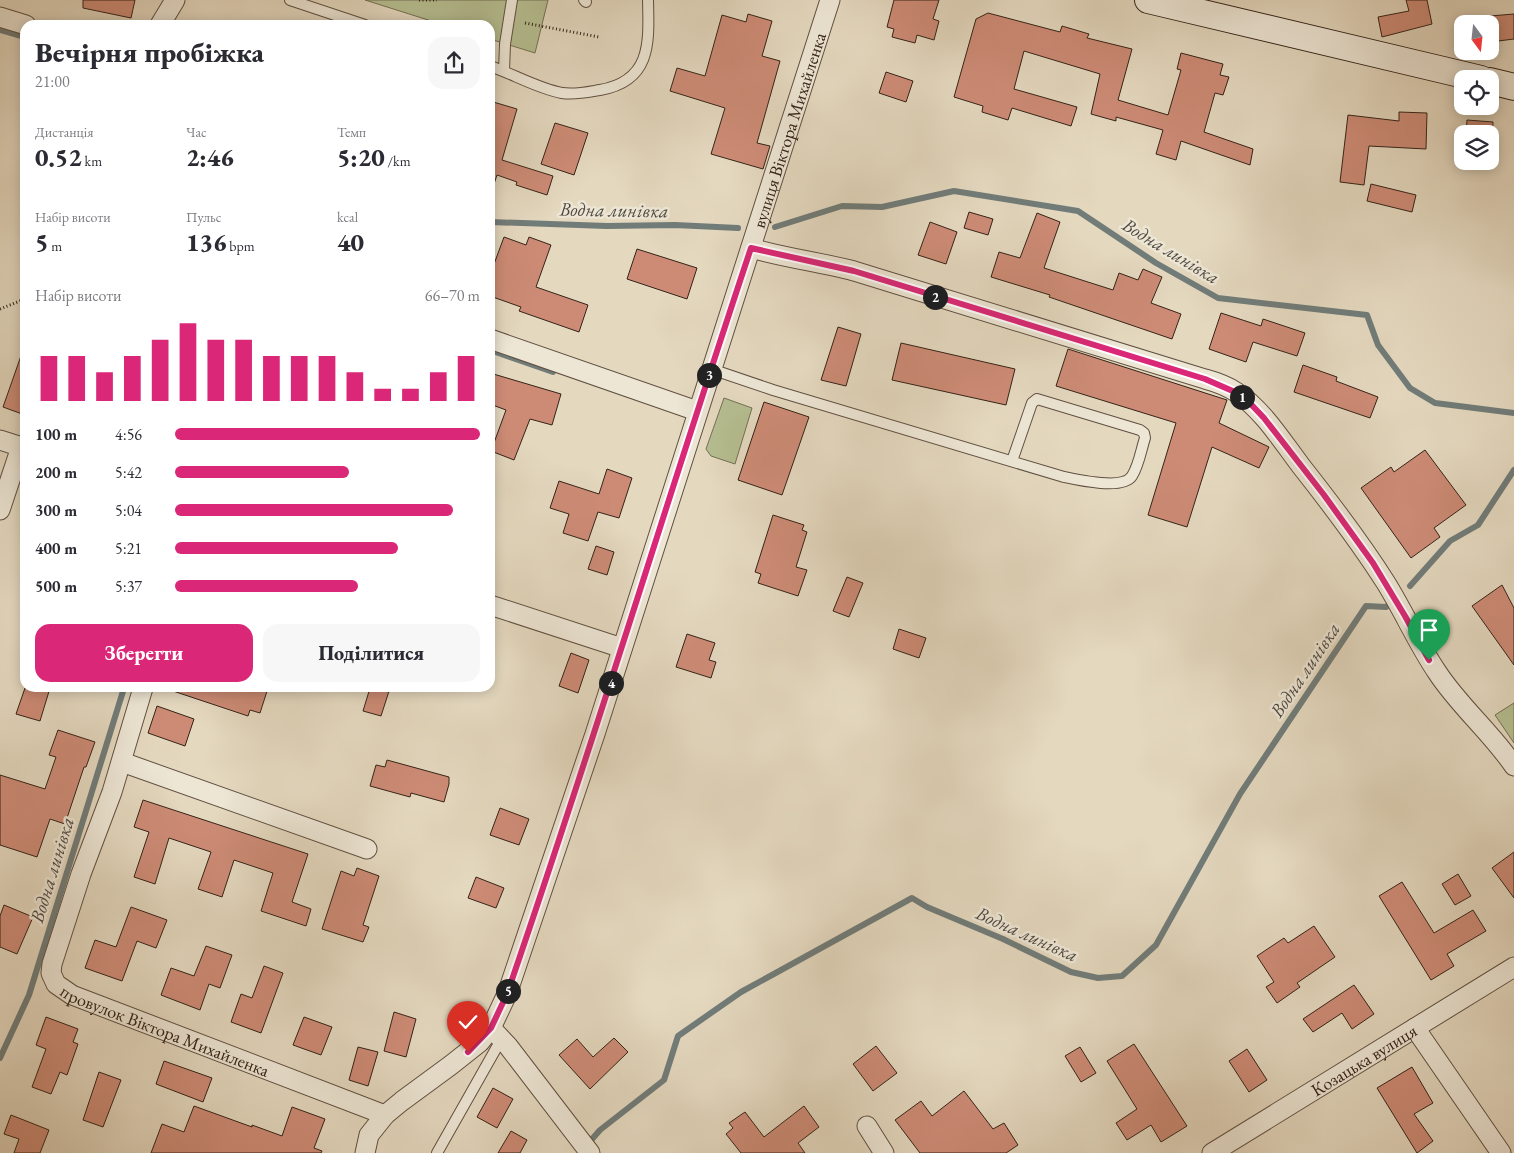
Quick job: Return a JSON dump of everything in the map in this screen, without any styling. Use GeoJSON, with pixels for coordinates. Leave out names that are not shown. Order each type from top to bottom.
{"type":"FeatureCollection","features":[{"type":"Feature","properties":{"kind":"street"},"geometry":{"type":"LineString","coordinates":[[163,20],[175,0]]}},
{"type":"Feature","properties":{"kind":"street","name":"вулиця Віктора Михайленка"},"geometry":{"type":"LineString","coordinates":[[365,1153],[369,1135],[385,1115],[468,1052],[497,1033],[510,984],[595,734],[830,0]]}},
{"type":"Feature","properties":{"kind":"street"},"geometry":{"type":"LineString","coordinates":[[1148,0],[1454,73]]}},
{"type":"Feature","properties":{"kind":"street"},"geometry":{"type":"LineString","coordinates":[[0,17],[20,23]]}},
{"type":"Feature","properties":{"kind":"street"},"geometry":{"type":"LineString","coordinates":[[1499,83],[1514,87]]}},
{"type":"Feature","properties":{"kind":"street"},"geometry":{"type":"LineString","coordinates":[[751,248],[854,271],[1205,379],[1235,392],[1247,400],[1264,418],[1324,495],[1387,584],[1436,672],[1514,766]]}},
{"type":"Feature","properties":{"kind":"street"},"geometry":{"type":"LineString","coordinates":[[495,341],[697,411]]}},
{"type":"Feature","properties":{"kind":"street"},"geometry":{"type":"LineString","coordinates":[[0,440],[20,447]]}},
{"type":"Feature","properties":{"kind":"street"},"geometry":{"type":"LineString","coordinates":[[0,510],[20,456]]}},
{"type":"Feature","properties":{"kind":"street"},"geometry":{"type":"LineString","coordinates":[[495,607],[622,648]]}},
{"type":"Feature","properties":{"kind":"street","name":"провулок Віктора Михайленка"},"geometry":{"type":"LineString","coordinates":[[142,692],[106,811],[81,874],[58,942],[51,973],[56,984],[78,997],[385,1115]]}},
{"type":"Feature","properties":{"kind":"street"},"geometry":{"type":"LineString","coordinates":[[122,762],[366,849]]}},
{"type":"Feature","properties":{"kind":"street","name":"Козацька вулиця"},"geometry":{"type":"LineString","coordinates":[[1212,1153],[1514,967]]}},
{"type":"Feature","properties":{"kind":"street"},"geometry":{"type":"LineString","coordinates":[[1415,1028],[1501,1153]]}},
{"type":"Feature","properties":{"kind":"street"},"geometry":{"type":"LineString","coordinates":[[497,1033],[590,1153]]}},
{"type":"Feature","properties":{"kind":"street"},"geometry":{"type":"LineString","coordinates":[[866,1126],[884,1153]]}},
{"type":"Feature","properties":{"kind":"lane"},"geometry":{"type":"LineString","coordinates":[[290,0],[350,20]]}},
{"type":"Feature","properties":{"kind":"lane"},"geometry":{"type":"LineString","coordinates":[[504,71],[504,44],[512,0]]}},
{"type":"Feature","properties":{"kind":"lane"},"geometry":{"type":"LineString","coordinates":[[495,68],[562,93],[591,92],[608,89],[620,84],[630,78],[643,62],[648,38],[648,0]]}},
{"type":"Feature","properties":{"kind":"lane"},"geometry":{"type":"LineString","coordinates":[[711,368],[774,390],[1012,461],[1078,480],[1122,483],[1133,475],[1145,438],[1144,433],[1140,430],[1037,399],[1032,403],[1012,461]]}},
{"type":"Feature","properties":{"kind":"lane"},"geometry":{"type":"LineString","coordinates":[[437,1153],[497,1033]]}},
{"type":"Feature","properties":{"kind":"path"},"geometry":{"type":"LineString","coordinates":[[419,0],[437,0]]}},
{"type":"Feature","properties":{"kind":"path"},"geometry":{"type":"LineString","coordinates":[[509,20],[599,37]]}},
{"type":"Feature","properties":{"kind":"path"},"geometry":{"type":"LineString","coordinates":[[0,310],[20,301]]}},
{"type":"Feature","properties":{"kind":"green space"},"geometry":{"type":"Polygon","coordinates":[[[365,0],[548,0],[535,53],[495,41],[495,20],[428,20],[365,0]]]}},
{"type":"Feature","properties":{"kind":"green space"},"geometry":{"type":"Polygon","coordinates":[[[724,398],[752,408],[735,464],[711,456],[706,449],[724,398]]]}},
{"type":"Feature","properties":{"kind":"green space"},"geometry":{"type":"Polygon","coordinates":[[[1514,703],[1514,743],[1495,715],[1514,703]]]}},
{"type":"Feature","properties":{"kind":"building"},"geometry":{"type":"Polygon","coordinates":[[[83,0],[135,0],[131,18],[83,8],[83,0]]]}},
{"type":"Feature","properties":{"kind":"building"},"geometry":{"type":"Polygon","coordinates":[[[894,0],[939,0],[933,19],[939,21],[934,40],[917,35],[915,43],[892,37],[894,29],[887,27],[894,0]]]}},
{"type":"Feature","properties":{"kind":"building"},"geometry":{"type":"Polygon","coordinates":[[[1406,0],[1427,0],[1432,24],[1382,37],[1378,17],[1409,11],[1406,0]]]}},
{"type":"Feature","properties":{"kind":"building"},"geometry":{"type":"Polygon","coordinates":[[[988,13],[1060,32],[1062,26],[1089,34],[1087,38],[1132,49],[1118,100],[1168,115],[1181,70],[1177,69],[1181,53],[1223,64],[1220,75],[1229,77],[1223,95],[1215,93],[1204,132],[1253,149],[1250,165],[1181,141],[1176,160],[1156,154],[1163,130],[1116,117],[1116,121],[1091,114],[1100,74],[1024,51],[1014,89],[1077,107],[1071,126],[1012,108],[1008,120],[982,112],[983,106],[954,97],[976,19],[988,13]]]}},
{"type":"Feature","properties":{"kind":"building"},"geometry":{"type":"Polygon","coordinates":[[[748,14],[772,21],[762,56],[780,61],[757,143],[770,146],[763,169],[711,154],[725,108],[670,91],[677,68],[705,76],[722,15],[746,22],[748,14]]]}},
{"type":"Feature","properties":{"kind":"building"},"geometry":{"type":"Polygon","coordinates":[[[1514,14],[1514,39],[1499,41],[1499,15],[1514,14]]]}},
{"type":"Feature","properties":{"kind":"building"},"geometry":{"type":"Polygon","coordinates":[[[886,72],[913,81],[906,102],[879,93],[886,72]]]}},
{"type":"Feature","properties":{"kind":"building"},"geometry":{"type":"Polygon","coordinates":[[[495,102],[517,109],[502,160],[553,176],[547,195],[516,185],[517,182],[497,175],[495,181],[495,102]]]}},
{"type":"Feature","properties":{"kind":"building"},"geometry":{"type":"Polygon","coordinates":[[[1399,112],[1427,113],[1426,149],[1369,146],[1364,185],[1340,182],[1348,115],[1399,121],[1399,112]]]}},
{"type":"Feature","properties":{"kind":"building"},"geometry":{"type":"Polygon","coordinates":[[[1467,120],[1493,122],[1493,125],[1467,125],[1467,120]]]}},
{"type":"Feature","properties":{"kind":"building"},"geometry":{"type":"Polygon","coordinates":[[[555,123],[588,133],[574,175],[541,164],[555,123]]]}},
{"type":"Feature","properties":{"kind":"building"},"geometry":{"type":"Polygon","coordinates":[[[1371,184],[1416,195],[1412,212],[1367,201],[1371,184]]]}},
{"type":"Feature","properties":{"kind":"building"},"geometry":{"type":"Polygon","coordinates":[[[969,212],[993,219],[988,235],[964,228],[969,212]]]}},
{"type":"Feature","properties":{"kind":"building"},"geometry":{"type":"Polygon","coordinates":[[[1037,213],[1060,222],[1044,268],[1113,290],[1119,273],[1138,280],[1143,269],[1162,277],[1151,303],[1181,314],[1172,339],[1049,297],[1050,295],[991,277],[999,252],[1020,258],[1037,213]]]}},
{"type":"Feature","properties":{"kind":"building"},"geometry":{"type":"Polygon","coordinates":[[[930,222],[957,232],[946,264],[918,255],[930,222]]]}},
{"type":"Feature","properties":{"kind":"building"},"geometry":{"type":"Polygon","coordinates":[[[504,237],[526,245],[529,237],[551,245],[536,287],[588,305],[579,332],[519,311],[521,307],[495,298],[495,261],[504,237]]]}},
{"type":"Feature","properties":{"kind":"building"},"geometry":{"type":"Polygon","coordinates":[[[637,249],[697,268],[687,299],[627,279],[637,249]]]}},
{"type":"Feature","properties":{"kind":"building"},"geometry":{"type":"Polygon","coordinates":[[[1221,313],[1261,326],[1263,319],[1305,333],[1297,356],[1253,342],[1246,362],[1209,349],[1221,313]]]}},
{"type":"Feature","properties":{"kind":"building"},"geometry":{"type":"Polygon","coordinates":[[[838,327],[861,334],[846,386],[821,380],[838,327]]]}},
{"type":"Feature","properties":{"kind":"building"},"geometry":{"type":"Polygon","coordinates":[[[901,343],[1015,369],[1006,405],[892,380],[901,343]]]}},
{"type":"Feature","properties":{"kind":"building"},"geometry":{"type":"Polygon","coordinates":[[[1068,349],[1227,400],[1219,423],[1269,447],[1259,468],[1212,447],[1187,527],[1148,515],[1176,423],[1056,386],[1068,349]]]}},
{"type":"Feature","properties":{"kind":"building"},"geometry":{"type":"Polygon","coordinates":[[[20,359],[20,413],[3,407],[20,359]]]}},
{"type":"Feature","properties":{"kind":"building"},"geometry":{"type":"Polygon","coordinates":[[[1303,365],[1337,377],[1336,381],[1378,397],[1370,418],[1294,392],[1303,365]]]}},
{"type":"Feature","properties":{"kind":"building"},"geometry":{"type":"Polygon","coordinates":[[[495,374],[561,394],[552,425],[530,419],[514,460],[495,453],[495,440],[506,410],[495,406],[495,374]]]}},
{"type":"Feature","properties":{"kind":"building"},"geometry":{"type":"Polygon","coordinates":[[[764,402],[809,417],[782,495],[738,480],[764,402]]]}},
{"type":"Feature","properties":{"kind":"building"},"geometry":{"type":"Polygon","coordinates":[[[1425,450],[1466,505],[1434,528],[1440,537],[1411,558],[1361,488],[1391,467],[1394,472],[1425,450]]]}},
{"type":"Feature","properties":{"kind":"building"},"geometry":{"type":"Polygon","coordinates":[[[607,469],[632,478],[619,518],[598,512],[588,541],[563,533],[569,514],[550,508],[559,481],[599,494],[607,469]]]}},
{"type":"Feature","properties":{"kind":"building"},"geometry":{"type":"Polygon","coordinates":[[[773,515],[804,525],[802,530],[807,532],[796,567],[807,570],[798,596],[758,583],[761,574],[755,572],[773,515]]]}},
{"type":"Feature","properties":{"kind":"building"},"geometry":{"type":"Polygon","coordinates":[[[596,546],[614,552],[607,575],[588,569],[596,546]]]}},
{"type":"Feature","properties":{"kind":"building"},"geometry":{"type":"Polygon","coordinates":[[[847,577],[863,583],[849,617],[833,611],[847,577]]]}},
{"type":"Feature","properties":{"kind":"building"},"geometry":{"type":"Polygon","coordinates":[[[1502,585],[1514,608],[1514,665],[1472,606],[1502,585]]]}},
{"type":"Feature","properties":{"kind":"building"},"geometry":{"type":"Polygon","coordinates":[[[899,629],[926,638],[919,658],[893,649],[899,629]]]}},
{"type":"Feature","properties":{"kind":"building"},"geometry":{"type":"Polygon","coordinates":[[[687,634],[715,643],[709,660],[716,662],[711,678],[676,667],[687,634]]]}},
{"type":"Feature","properties":{"kind":"building"},"geometry":{"type":"Polygon","coordinates":[[[571,653],[589,660],[578,693],[559,686],[571,653]]]}},
{"type":"Feature","properties":{"kind":"building"},"geometry":{"type":"Polygon","coordinates":[[[24,692],[49,692],[40,721],[16,714],[24,692]]]}},
{"type":"Feature","properties":{"kind":"building"},"geometry":{"type":"Polygon","coordinates":[[[176,692],[267,692],[260,713],[250,710],[248,716],[176,692]]]}},
{"type":"Feature","properties":{"kind":"building"},"geometry":{"type":"Polygon","coordinates":[[[369,692],[389,692],[381,716],[363,711],[369,692]]]}},
{"type":"Feature","properties":{"kind":"building"},"geometry":{"type":"Polygon","coordinates":[[[157,706],[194,719],[185,746],[148,733],[157,706]]]}},
{"type":"Feature","properties":{"kind":"building"},"geometry":{"type":"Polygon","coordinates":[[[58,730],[95,742],[86,767],[84,767],[65,824],[50,819],[37,857],[0,845],[0,775],[45,789],[56,757],[49,755],[58,730]]]}},
{"type":"Feature","properties":{"kind":"building"},"geometry":{"type":"Polygon","coordinates":[[[387,760],[449,777],[444,802],[411,793],[410,797],[370,786],[376,765],[385,767],[387,760]]]}},
{"type":"Feature","properties":{"kind":"building"},"geometry":{"type":"Polygon","coordinates":[[[143,800],[308,854],[292,902],[311,909],[306,926],[261,911],[273,873],[234,860],[222,897],[198,889],[211,852],[169,838],[155,884],[134,877],[149,832],[134,827],[143,800]]]}},
{"type":"Feature","properties":{"kind":"building"},"geometry":{"type":"Polygon","coordinates":[[[500,808],[529,819],[519,845],[490,835],[500,808]]]}},
{"type":"Feature","properties":{"kind":"building"},"geometry":{"type":"Polygon","coordinates":[[[1514,852],[1514,898],[1492,868],[1514,852]]]}},
{"type":"Feature","properties":{"kind":"building"},"geometry":{"type":"Polygon","coordinates":[[[357,868],[379,876],[363,925],[369,927],[363,942],[322,929],[341,871],[354,876],[357,868]]]}},
{"type":"Feature","properties":{"kind":"building"},"geometry":{"type":"Polygon","coordinates":[[[1458,874],[1471,896],[1455,905],[1442,884],[1458,874]]]}},
{"type":"Feature","properties":{"kind":"building"},"geometry":{"type":"Polygon","coordinates":[[[476,877],[504,888],[496,908],[468,898],[476,877]]]}},
{"type":"Feature","properties":{"kind":"building"},"geometry":{"type":"Polygon","coordinates":[[[1402,882],[1434,933],[1473,910],[1486,931],[1447,954],[1454,966],[1431,980],[1379,896],[1402,882]]]}},
{"type":"Feature","properties":{"kind":"building"},"geometry":{"type":"Polygon","coordinates":[[[4,905],[33,917],[17,954],[0,947],[0,916],[4,905]]]}},
{"type":"Feature","properties":{"kind":"building"},"geometry":{"type":"Polygon","coordinates":[[[131,907],[167,920],[156,948],[137,941],[122,981],[85,968],[95,940],[116,947],[131,907]]]}},
{"type":"Feature","properties":{"kind":"building"},"geometry":{"type":"Polygon","coordinates":[[[1314,926],[1335,957],[1297,983],[1300,987],[1277,1003],[1266,987],[1274,982],[1257,956],[1284,938],[1288,943],[1314,926]]]}},
{"type":"Feature","properties":{"kind":"building"},"geometry":{"type":"Polygon","coordinates":[[[206,946],[232,955],[220,988],[209,984],[200,1010],[161,995],[171,968],[194,976],[206,946]]]}},
{"type":"Feature","properties":{"kind":"building"},"geometry":{"type":"Polygon","coordinates":[[[264,966],[283,973],[261,1033],[231,1022],[241,994],[252,998],[264,966]]]}},
{"type":"Feature","properties":{"kind":"building"},"geometry":{"type":"Polygon","coordinates":[[[1354,985],[1374,1014],[1352,1029],[1342,1013],[1313,1032],[1303,1019],[1354,985]]]}},
{"type":"Feature","properties":{"kind":"building"},"geometry":{"type":"Polygon","coordinates":[[[394,1012],[416,1019],[406,1057],[384,1051],[394,1012]]]}},
{"type":"Feature","properties":{"kind":"building"},"geometry":{"type":"Polygon","coordinates":[[[46,1017],[78,1029],[73,1042],[78,1044],[67,1075],[60,1072],[51,1094],[32,1087],[46,1049],[36,1045],[46,1017]]]}},
{"type":"Feature","properties":{"kind":"building"},"geometry":{"type":"Polygon","coordinates":[[[304,1017],[332,1027],[321,1055],[293,1045],[304,1017]]]}},
{"type":"Feature","properties":{"kind":"building"},"geometry":{"type":"Polygon","coordinates":[[[614,1038],[628,1052],[590,1089],[559,1055],[577,1039],[593,1057],[614,1038]]]}},
{"type":"Feature","properties":{"kind":"building"},"geometry":{"type":"Polygon","coordinates":[[[1134,1044],[1187,1126],[1161,1142],[1151,1125],[1127,1140],[1116,1123],[1137,1109],[1107,1061],[1134,1044]]]}},
{"type":"Feature","properties":{"kind":"building"},"geometry":{"type":"Polygon","coordinates":[[[876,1046],[897,1073],[873,1091],[853,1064],[876,1046]]]}},
{"type":"Feature","properties":{"kind":"building"},"geometry":{"type":"Polygon","coordinates":[[[358,1047],[378,1052],[368,1086],[349,1080],[358,1047]]]}},
{"type":"Feature","properties":{"kind":"building"},"geometry":{"type":"Polygon","coordinates":[[[1080,1047],[1096,1073],[1081,1082],[1065,1056],[1080,1047]]]}},
{"type":"Feature","properties":{"kind":"building"},"geometry":{"type":"Polygon","coordinates":[[[1247,1049],[1267,1080],[1249,1092],[1229,1061],[1247,1049]]]}},
{"type":"Feature","properties":{"kind":"building"},"geometry":{"type":"Polygon","coordinates":[[[164,1061],[212,1078],[203,1102],[156,1084],[164,1061]]]}},
{"type":"Feature","properties":{"kind":"building"},"geometry":{"type":"Polygon","coordinates":[[[1412,1067],[1433,1103],[1414,1114],[1433,1141],[1417,1153],[1377,1088],[1412,1067]]]}},
{"type":"Feature","properties":{"kind":"building"},"geometry":{"type":"Polygon","coordinates":[[[99,1072],[121,1080],[103,1127],[83,1120],[99,1072]]]}},
{"type":"Feature","properties":{"kind":"building"},"geometry":{"type":"Polygon","coordinates":[[[493,1088],[513,1099],[497,1128],[477,1117],[493,1088]]]}},
{"type":"Feature","properties":{"kind":"building"},"geometry":{"type":"Polygon","coordinates":[[[964,1091],[993,1129],[1004,1123],[1018,1145],[1006,1153],[920,1153],[895,1120],[921,1101],[932,1116],[964,1091]]]}},
{"type":"Feature","properties":{"kind":"building"},"geometry":{"type":"Polygon","coordinates":[[[194,1106],[282,1136],[292,1107],[325,1119],[314,1148],[322,1151],[321,1153],[151,1153],[162,1124],[184,1132],[194,1106]]]}},
{"type":"Feature","properties":{"kind":"building"},"geometry":{"type":"Polygon","coordinates":[[[804,1106],[819,1127],[798,1143],[805,1153],[741,1153],[726,1134],[733,1128],[729,1123],[745,1112],[764,1137],[804,1106]]]}},
{"type":"Feature","properties":{"kind":"building"},"geometry":{"type":"Polygon","coordinates":[[[11,1115],[49,1130],[40,1153],[14,1153],[19,1139],[4,1134],[11,1115]]]}},
{"type":"Feature","properties":{"kind":"building"},"geometry":{"type":"Polygon","coordinates":[[[511,1131],[527,1140],[520,1153],[498,1153],[511,1131]]]}},
{"type":"Feature","properties":{"kind":"waterway"},"geometry":{"type":"LineString","coordinates":[[0,30],[20,36]]}},
{"type":"Feature","properties":{"kind":"waterway","name":"Водна линівка"},"geometry":{"type":"LineString","coordinates":[[775,227],[842,206],[882,207],[954,191],[1078,211],[1156,263],[1218,298],[1367,315],[1378,345],[1410,388],[1435,403],[1514,413]]}},
{"type":"Feature","properties":{"kind":"waterway","name":"Водна линівка"},"geometry":{"type":"LineString","coordinates":[[495,222],[738,228]]}},
{"type":"Feature","properties":{"kind":"waterway"},"geometry":{"type":"LineString","coordinates":[[495,352],[553,372]]}},
{"type":"Feature","properties":{"kind":"waterway","name":"Водна линівка"},"geometry":{"type":"LineString","coordinates":[[1410,586],[1450,541],[1478,525],[1514,470]]}},
{"type":"Feature","properties":{"kind":"waterway","name":"Водна линівка"},"geometry":{"type":"LineString","coordinates":[[586,1146],[600,1130],[664,1080],[678,1036],[741,992],[912,898],[927,907],[1003,939],[1071,972],[1098,978],[1122,976],[1156,945],[1240,794],[1366,606],[1386,607],[1393,602]]}},
{"type":"Feature","properties":{"kind":"waterway","name":"Водна линівка"},"geometry":{"type":"LineString","coordinates":[[0,1058],[29,995],[123,692]]}},
{"type":"Feature","properties":{"kind":"route"},"geometry":{"type":"LineString","coordinates":[[468,1052],[480,1042],[491,1028],[507,994],[595,734],[697,411],[751,248],[854,271],[1205,379],[1223,385],[1235,392],[1256,408],[1353,534],[1387,584],[1429,660]]}}]}
